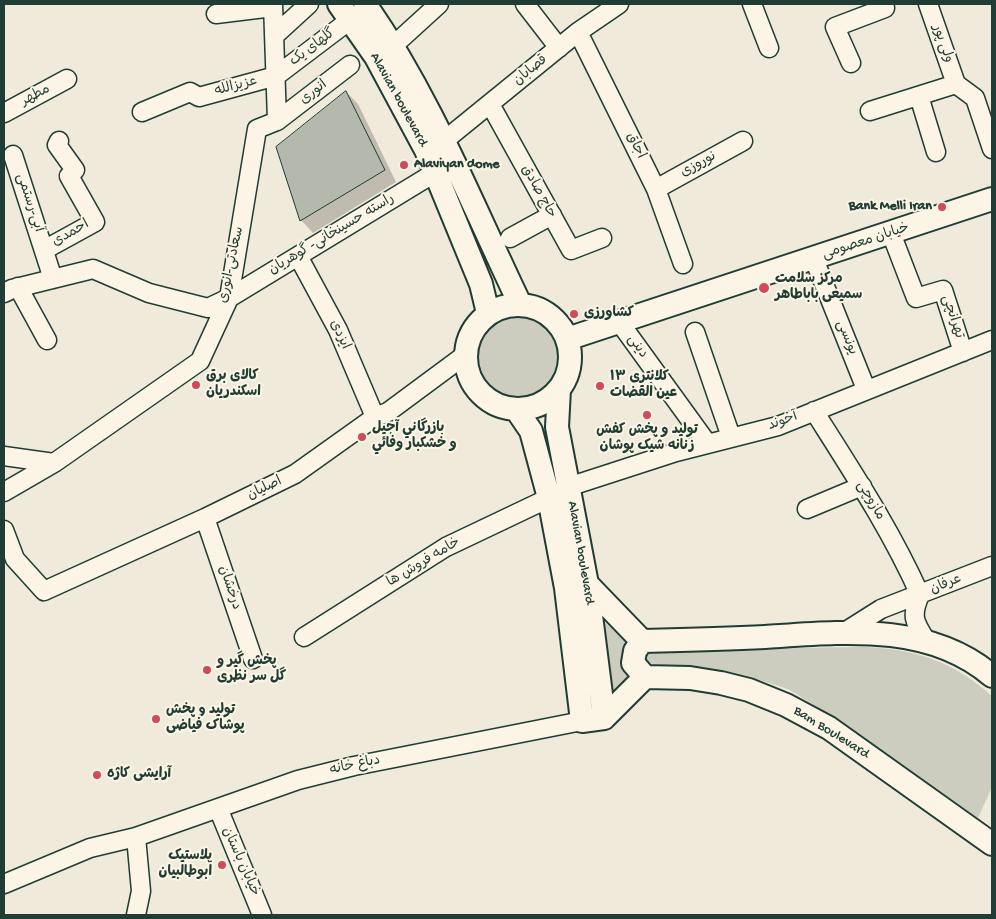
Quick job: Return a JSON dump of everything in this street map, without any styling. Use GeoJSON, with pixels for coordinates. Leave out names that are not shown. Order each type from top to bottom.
{"type":"FeatureCollection","features":[{"type":"Feature","properties":{"kind":"main road","name":"Alavian boulevard"},"geometry":{"type":"LineString","coordinates":[[365,4],[390,53],[445,140],[520,304]]}},
{"type":"Feature","properties":{"kind":"main road","name":"Alavian boulevard"},"geometry":{"type":"LineString","coordinates":[[344,12],[390,53],[481,284],[488,313]]}},
{"type":"Feature","properties":{"kind":"main road","name":"خیابان معصومی"},"geometry":{"type":"LineString","coordinates":[[568,339],[992,199]]}},
{"type":"Feature","properties":{"kind":"main road"},"geometry":{"type":"LineString","coordinates":[[520,304],[536,307],[550,315],[561,327],[568,339],[570,358],[567,374],[559,389],[547,400],[532,407],[516,409],[500,406],[486,398],[474,386],[468,371],[465,355],[469,339],[476,324],[488,313],[503,306],[520,304]]}},
{"type":"Feature","properties":{"kind":"main road","name":"Alavian boulevard"},"geometry":{"type":"LineString","coordinates":[[559,389],[557,427],[587,584],[593,719]]}},
{"type":"Feature","properties":{"kind":"main road","name":"Alavian boulevard"},"geometry":{"type":"LineString","coordinates":[[516,409],[531,431],[549,498],[593,719]]}},
{"type":"Feature","properties":{"kind":"main road"},"geometry":{"type":"LineString","coordinates":[[587,584],[642,641],[843,633],[896,635],[927,642],[955,653],[992,676]]}},
{"type":"Feature","properties":{"kind":"main road"},"geometry":{"type":"LineString","coordinates":[[593,719],[645,677],[633,663],[635,651],[642,641]]}},
{"type":"Feature","properties":{"kind":"main road","name":"Bam Boulevard"},"geometry":{"type":"LineString","coordinates":[[645,677],[690,678],[722,683],[749,690],[786,705],[829,728],[992,844]]}},
{"type":"Feature","properties":{"kind":"street"},"geometry":{"type":"LineString","coordinates":[[274,36],[309,4]]}},
{"type":"Feature","properties":{"kind":"street"},"geometry":{"type":"LineString","coordinates":[[390,53],[439,4]]}},
{"type":"Feature","properties":{"kind":"street"},"geometry":{"type":"LineString","coordinates":[[525,4],[559,48]]}},
{"type":"Feature","properties":{"kind":"street","name":"قصابان"},"geometry":{"type":"LineString","coordinates":[[445,140],[578,32],[619,4]]}},
{"type":"Feature","properties":{"kind":"street"},"geometry":{"type":"LineString","coordinates":[[752,4],[769,48]]}},
{"type":"Feature","properties":{"kind":"street"},"geometry":{"type":"LineString","coordinates":[[851,63],[835,27],[885,8],[884,4]]}},
{"type":"Feature","properties":{"kind":"street","name":"ولی پور"},"geometry":{"type":"LineString","coordinates":[[928,4],[956,84]]}},
{"type":"Feature","properties":{"kind":"street"},"geometry":{"type":"LineString","coordinates":[[216,14],[273,5],[277,121]]}},
{"type":"Feature","properties":{"kind":"street","name":"گلهای یک"},"geometry":{"type":"LineString","coordinates":[[276,76],[344,12]]}},
{"type":"Feature","properties":{"kind":"street","name":"اجاق"},"geometry":{"type":"LineString","coordinates":[[578,32],[656,189],[684,264]]}},
{"type":"Feature","properties":{"kind":"street","name":"انوری"},"geometry":{"type":"LineString","coordinates":[[277,121],[350,64]]}},
{"type":"Feature","properties":{"kind":"street","name":"عزیزالله"},"geometry":{"type":"LineString","coordinates":[[142,112],[190,92],[200,97],[276,76]]}},
{"type":"Feature","properties":{"kind":"street","name":"مطهر"},"geometry":{"type":"LineString","coordinates":[[4,113],[67,79]]}},
{"type":"Feature","properties":{"kind":"street"},"geometry":{"type":"LineString","coordinates":[[870,111],[956,84],[975,98],[992,149]]}},
{"type":"Feature","properties":{"kind":"street"},"geometry":{"type":"LineString","coordinates":[[919,96],[936,152]]}},
{"type":"Feature","properties":{"kind":"street","name":"حاج صادق"},"geometry":{"type":"LineString","coordinates":[[490,104],[571,250],[602,238]]}},
{"type":"Feature","properties":{"kind":"street","name":"سعادتی-انوری"},"geometry":{"type":"LineString","coordinates":[[4,492],[54,463],[200,360],[228,298],[257,129],[277,121]]}},
{"type":"Feature","properties":{"kind":"street","name":"احمدی"},"geometry":{"type":"LineString","coordinates":[[44,250],[95,222],[69,176],[75,170],[57,145],[59,141]]}},
{"type":"Feature","properties":{"kind":"street","name":"نوروزی"},"geometry":{"type":"LineString","coordinates":[[656,189],[743,141]]}},
{"type":"Feature","properties":{"kind":"street","name":"آبی-رستمی"},"geometry":{"type":"LineString","coordinates":[[13,155],[53,279]]}},
{"type":"Feature","properties":{"kind":"street","name":"راسته حسینخانی- گوهریان"},"geometry":{"type":"LineString","coordinates":[[11,290],[93,269],[149,293],[208,308],[228,298],[436,172]]}},
{"type":"Feature","properties":{"kind":"street"},"geometry":{"type":"LineString","coordinates":[[510,238],[552,216]]}},
{"type":"Feature","properties":{"kind":"street","name":"تهرانچی"},"geometry":{"type":"LineString","coordinates":[[891,233],[916,298],[943,290],[963,352]]}},
{"type":"Feature","properties":{"kind":"street","name":"ایزدی"},"geometry":{"type":"LineString","coordinates":[[298,256],[338,330],[375,417]]}},
{"type":"Feature","properties":{"kind":"street","name":"یونسی"},"geometry":{"type":"LineString","coordinates":[[814,259],[866,389]]}},
{"type":"Feature","properties":{"kind":"street"},"geometry":{"type":"LineString","coordinates":[[11,290],[47,340]]}},
{"type":"Feature","properties":{"kind":"street","name":"دینی"},"geometry":{"type":"LineString","coordinates":[[620,323],[707,443]]}},
{"type":"Feature","properties":{"kind":"street"},"geometry":{"type":"LineString","coordinates":[[695,332],[731,437]]}},
{"type":"Feature","properties":{"kind":"street","name":"آخوند"},"geometry":{"type":"LineString","coordinates":[[568,486],[707,443],[778,426],[866,389],[992,340]]}},
{"type":"Feature","properties":{"kind":"street","name":"اصلیان"},"geometry":{"type":"LineString","coordinates":[[4,530],[15,559],[44,591],[205,518],[295,474],[375,417],[388,412],[465,355]]}},
{"type":"Feature","properties":{"kind":"street","name":"مازوچی"},"geometry":{"type":"LineString","coordinates":[[814,411],[862,486],[906,563],[920,595]]}},
{"type":"Feature","properties":{"kind":"street"},"geometry":{"type":"LineString","coordinates":[[4,456],[54,463]]}},
{"type":"Feature","properties":{"kind":"street"},"geometry":{"type":"LineString","coordinates":[[807,509],[862,486]]}},
{"type":"Feature","properties":{"kind":"street","name":"خامه فروش ها"},"geometry":{"type":"LineString","coordinates":[[304,637],[446,548],[549,498]]}},
{"type":"Feature","properties":{"kind":"street","name":"درخشان"},"geometry":{"type":"LineString","coordinates":[[205,518],[253,659]]}},
{"type":"Feature","properties":{"kind":"street","name":"عرفان"},"geometry":{"type":"LineString","coordinates":[[927,642],[915,622],[915,607],[920,595],[992,566]]}},
{"type":"Feature","properties":{"kind":"street"},"geometry":{"type":"LineString","coordinates":[[843,633],[881,609],[920,595]]}},
{"type":"Feature","properties":{"kind":"street","name":"دباغ خانه"},"geometry":{"type":"LineString","coordinates":[[4,884],[90,848],[136,837],[298,780],[354,766],[593,719]]}},
{"type":"Feature","properties":{"kind":"street","name":"خیابان باستان"},"geometry":{"type":"LineString","coordinates":[[218,808],[219,815],[262,915]]}},
{"type":"Feature","properties":{"kind":"street"},"geometry":{"type":"LineString","coordinates":[[136,837],[141,892],[136,915]]}},
{"type":"Feature","properties":{"kind":"shaded area"},"geometry":{"type":"Polygon","coordinates":[[[518,317],[533,320],[546,329],[555,342],[558,357],[555,372],[546,385],[533,394],[518,397],[503,394],[490,385],[481,372],[478,357],[481,342],[490,329],[503,320],[518,317]]]}},
{"type":"Feature","properties":{"kind":"shaded area"},"geometry":{"type":"Polygon","coordinates":[[[602,620],[627,641],[623,659],[624,667],[629,676],[610,693],[602,620]]]}},
{"type":"Feature","properties":{"kind":"shaded area"},"geometry":{"type":"Polygon","coordinates":[[[861,647],[898,650],[931,659],[947,665],[962,674],[992,696],[992,787],[978,818],[827,713],[788,689],[753,678],[648,663],[645,660],[649,650],[861,647]]]}},
{"type":"Feature","properties":{"kind":"building"},"geometry":{"type":"Polygon","coordinates":[[[346,91],[385,170],[300,221],[276,147],[346,91]]]}},
{"type":"Feature","properties":{"kind":"place","name":"Alaviyan dome"},"geometry":{"type":"Point","coordinates":[404,165]}},
{"type":"Feature","properties":{"kind":"place","name":"Bank Melli Iran"},"geometry":{"type":"Point","coordinates":[942,207]}},
{"type":"Feature","properties":{"kind":"place","name":"مرکز سلامت سمیعی باباطاهر"},"geometry":{"type":"Point","coordinates":[764,288]}},
{"type":"Feature","properties":{"kind":"place","name":"کشاورزی"},"geometry":{"type":"Point","coordinates":[574,314]}},
{"type":"Feature","properties":{"kind":"place","name":"کالای برق اسکندریان"},"geometry":{"type":"Point","coordinates":[196,385]}},
{"type":"Feature","properties":{"kind":"place","name":"کلانتری ۱۳ عین القضات"},"geometry":{"type":"Point","coordinates":[600,386]}},
{"type":"Feature","properties":{"kind":"place","name":"تولید و پخش کفش زنانه شیک پوشان"},"geometry":{"type":"Point","coordinates":[647,415]}},
{"type":"Feature","properties":{"kind":"place","name":"بازرگاني آجيل و خشكبار وفائي"},"geometry":{"type":"Point","coordinates":[362,437]}},
{"type":"Feature","properties":{"kind":"place","name":"پخش گیر و گل سر نظری"},"geometry":{"type":"Point","coordinates":[207,670]}},
{"type":"Feature","properties":{"kind":"place","name":"تولید و پخش پوشاک فیاضی"},"geometry":{"type":"Point","coordinates":[156,719]}},
{"type":"Feature","properties":{"kind":"place","name":"آرایشی کاژه"},"geometry":{"type":"Point","coordinates":[97,775]}},
{"type":"Feature","properties":{"kind":"place","name":"پلاستیک ابوطالبیان"},"geometry":{"type":"Point","coordinates":[222,865]}}]}
